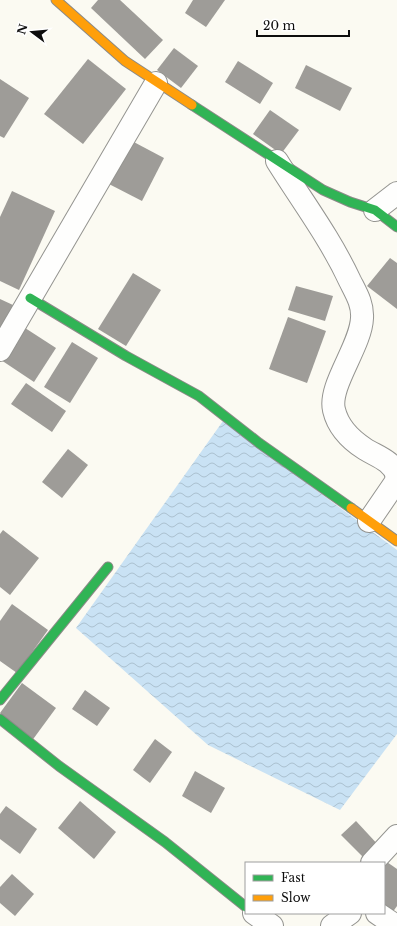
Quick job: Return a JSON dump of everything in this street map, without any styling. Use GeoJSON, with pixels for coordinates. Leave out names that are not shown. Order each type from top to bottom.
{"type":"FeatureCollection","features":[{"type":"Feature","properties":{"kind":"street"},"geometry":{"type":"LineString","coordinates":[[56,0],[125,61],[156,82],[323,190],[350,202],[375,210],[397,227]]}},
{"type":"Feature","properties":{"kind":"street"},"geometry":{"type":"LineString","coordinates":[[0,350],[156,82]]}},
{"type":"Feature","properties":{"kind":"street"},"geometry":{"type":"LineString","coordinates":[[277,161],[336,252],[361,301],[362,318],[356,342],[334,395],[333,408],[337,420],[347,435],[364,448],[387,460],[394,467],[397,476],[395,483],[369,521]]}},
{"type":"Feature","properties":{"kind":"street"},"geometry":{"type":"LineString","coordinates":[[375,210],[397,193]]}},
{"type":"Feature","properties":{"kind":"street"},"geometry":{"type":"LineString","coordinates":[[30,298],[126,356],[199,396],[397,541]]}},
{"type":"Feature","properties":{"kind":"street"},"geometry":{"type":"LineString","coordinates":[[0,700],[108,567]]}},
{"type":"Feature","properties":{"kind":"street"},"geometry":{"type":"LineString","coordinates":[[0,719],[59,766],[165,842],[245,911]]}},
{"type":"Feature","properties":{"kind":"street"},"geometry":{"type":"LineString","coordinates":[[373,862],[397,836]]}},
{"type":"Feature","properties":{"kind":"street"},"geometry":{"type":"LineString","coordinates":[[378,914],[396,926]]}},
{"type":"Feature","properties":{"kind":"street"},"geometry":{"type":"LineString","coordinates":[[250,915],[272,926]]}},
{"type":"Feature","properties":{"kind":"water"},"geometry":{"type":"Polygon","coordinates":[[[223,421],[397,550],[397,734],[340,810],[208,745],[76,628],[223,421]]]}},
{"type":"Feature","properties":{"kind":"building"},"geometry":{"type":"Polygon","coordinates":[[[98,0],[120,0],[163,40],[145,59],[91,8],[98,0]]]}},
{"type":"Feature","properties":{"kind":"building"},"geometry":{"type":"Polygon","coordinates":[[[193,0],[225,0],[206,27],[185,13],[193,0]]]}},
{"type":"Feature","properties":{"kind":"building"},"geometry":{"type":"Polygon","coordinates":[[[174,48],[198,66],[181,88],[157,70],[174,48]]]}},
{"type":"Feature","properties":{"kind":"building"},"geometry":{"type":"Polygon","coordinates":[[[88,59],[126,89],[83,144],[44,114],[88,59]]]}},
{"type":"Feature","properties":{"kind":"building"},"geometry":{"type":"Polygon","coordinates":[[[238,61],[273,83],[260,104],[225,82],[238,61]]]}},
{"type":"Feature","properties":{"kind":"building"},"geometry":{"type":"Polygon","coordinates":[[[306,65],[352,88],[340,111],[295,88],[306,65]]]}},
{"type":"Feature","properties":{"kind":"building"},"geometry":{"type":"Polygon","coordinates":[[[0,79],[29,98],[4,138],[0,136],[0,79]]]}},
{"type":"Feature","properties":{"kind":"building"},"geometry":{"type":"Polygon","coordinates":[[[270,110],[299,130],[281,154],[253,134],[270,110]]]}},
{"type":"Feature","properties":{"kind":"building"},"geometry":{"type":"Polygon","coordinates":[[[130,140],[164,158],[142,201],[107,183],[130,140]]]}},
{"type":"Feature","properties":{"kind":"building"},"geometry":{"type":"Polygon","coordinates":[[[12,191],[55,211],[19,290],[0,281],[0,217],[12,191]]]}},
{"type":"Feature","properties":{"kind":"building"},"geometry":{"type":"Polygon","coordinates":[[[390,258],[397,263],[397,309],[367,286],[390,258]]]}},
{"type":"Feature","properties":{"kind":"building"},"geometry":{"type":"Polygon","coordinates":[[[133,273],[161,290],[126,346],[98,329],[133,273]]]}},
{"type":"Feature","properties":{"kind":"building"},"geometry":{"type":"Polygon","coordinates":[[[296,286],[333,296],[325,321],[288,310],[296,286]]]}},
{"type":"Feature","properties":{"kind":"building"},"geometry":{"type":"Polygon","coordinates":[[[0,299],[13,305],[0,333],[0,299]]]}},
{"type":"Feature","properties":{"kind":"building"},"geometry":{"type":"Polygon","coordinates":[[[288,317],[326,331],[307,383],[269,369],[288,317]]]}},
{"type":"Feature","properties":{"kind":"building"},"geometry":{"type":"Polygon","coordinates":[[[22,326],[56,348],[34,382],[1,360],[22,326]]]}},
{"type":"Feature","properties":{"kind":"building"},"geometry":{"type":"Polygon","coordinates":[[[72,342],[98,358],[70,403],[44,387],[72,342]]]}},
{"type":"Feature","properties":{"kind":"building"},"geometry":{"type":"Polygon","coordinates":[[[26,383],[66,411],[52,432],[11,404],[26,383]]]}},
{"type":"Feature","properties":{"kind":"building"},"geometry":{"type":"Polygon","coordinates":[[[68,449],[88,465],[62,498],[42,482],[68,449]]]}},
{"type":"Feature","properties":{"kind":"building"},"geometry":{"type":"Polygon","coordinates":[[[3,530],[39,558],[10,595],[0,587],[0,534],[3,530]]]}},
{"type":"Feature","properties":{"kind":"building"},"geometry":{"type":"Polygon","coordinates":[[[12,604],[48,630],[17,673],[0,661],[0,621],[12,604]]]}},
{"type":"Feature","properties":{"kind":"building"},"geometry":{"type":"Polygon","coordinates":[[[22,683],[56,708],[31,742],[0,713],[22,683]]]}},
{"type":"Feature","properties":{"kind":"building"},"geometry":{"type":"Polygon","coordinates":[[[85,690],[110,708],[97,726],[72,709],[85,690]]]}},
{"type":"Feature","properties":{"kind":"building"},"geometry":{"type":"Polygon","coordinates":[[[155,739],[172,752],[150,783],[133,770],[155,739]]]}},
{"type":"Feature","properties":{"kind":"building"},"geometry":{"type":"Polygon","coordinates":[[[195,771],[225,788],[211,813],[182,796],[195,771]]]}},
{"type":"Feature","properties":{"kind":"building"},"geometry":{"type":"Polygon","coordinates":[[[80,801],[116,832],[94,859],[58,828],[80,801]]]}},
{"type":"Feature","properties":{"kind":"building"},"geometry":{"type":"Polygon","coordinates":[[[6,806],[37,829],[20,854],[0,839],[0,814],[6,806]]]}},
{"type":"Feature","properties":{"kind":"building"},"geometry":{"type":"Polygon","coordinates":[[[356,821],[381,848],[367,861],[341,835],[356,821]]]}},
{"type":"Feature","properties":{"kind":"building"},"geometry":{"type":"Polygon","coordinates":[[[384,860],[397,869],[397,906],[392,913],[385,908],[384,860]]]}},
{"type":"Feature","properties":{"kind":"building"},"geometry":{"type":"Polygon","coordinates":[[[12,874],[34,894],[15,916],[0,903],[0,887],[12,874]]]}},
{"type":"Feature","properties":{"kind":"traffic: fast"},"geometry":{"type":"LineString","coordinates":[[192,105],[323,190],[350,202],[375,210],[397,227]]}},
{"type":"Feature","properties":{"kind":"traffic: fast"},"geometry":{"type":"LineString","coordinates":[[30,298],[126,356],[199,396],[259,443],[351,508]]}},
{"type":"Feature","properties":{"kind":"traffic: fast"},"geometry":{"type":"LineString","coordinates":[[0,700],[108,567]]}},
{"type":"Feature","properties":{"kind":"traffic: fast"},"geometry":{"type":"LineString","coordinates":[[0,719],[59,766],[165,842],[245,906]]}},
{"type":"Feature","properties":{"kind":"traffic: slow"},"geometry":{"type":"LineString","coordinates":[[56,0],[125,61],[192,105]]}},
{"type":"Feature","properties":{"kind":"traffic: slow"},"geometry":{"type":"LineString","coordinates":[[351,508],[397,541]]}}]}
